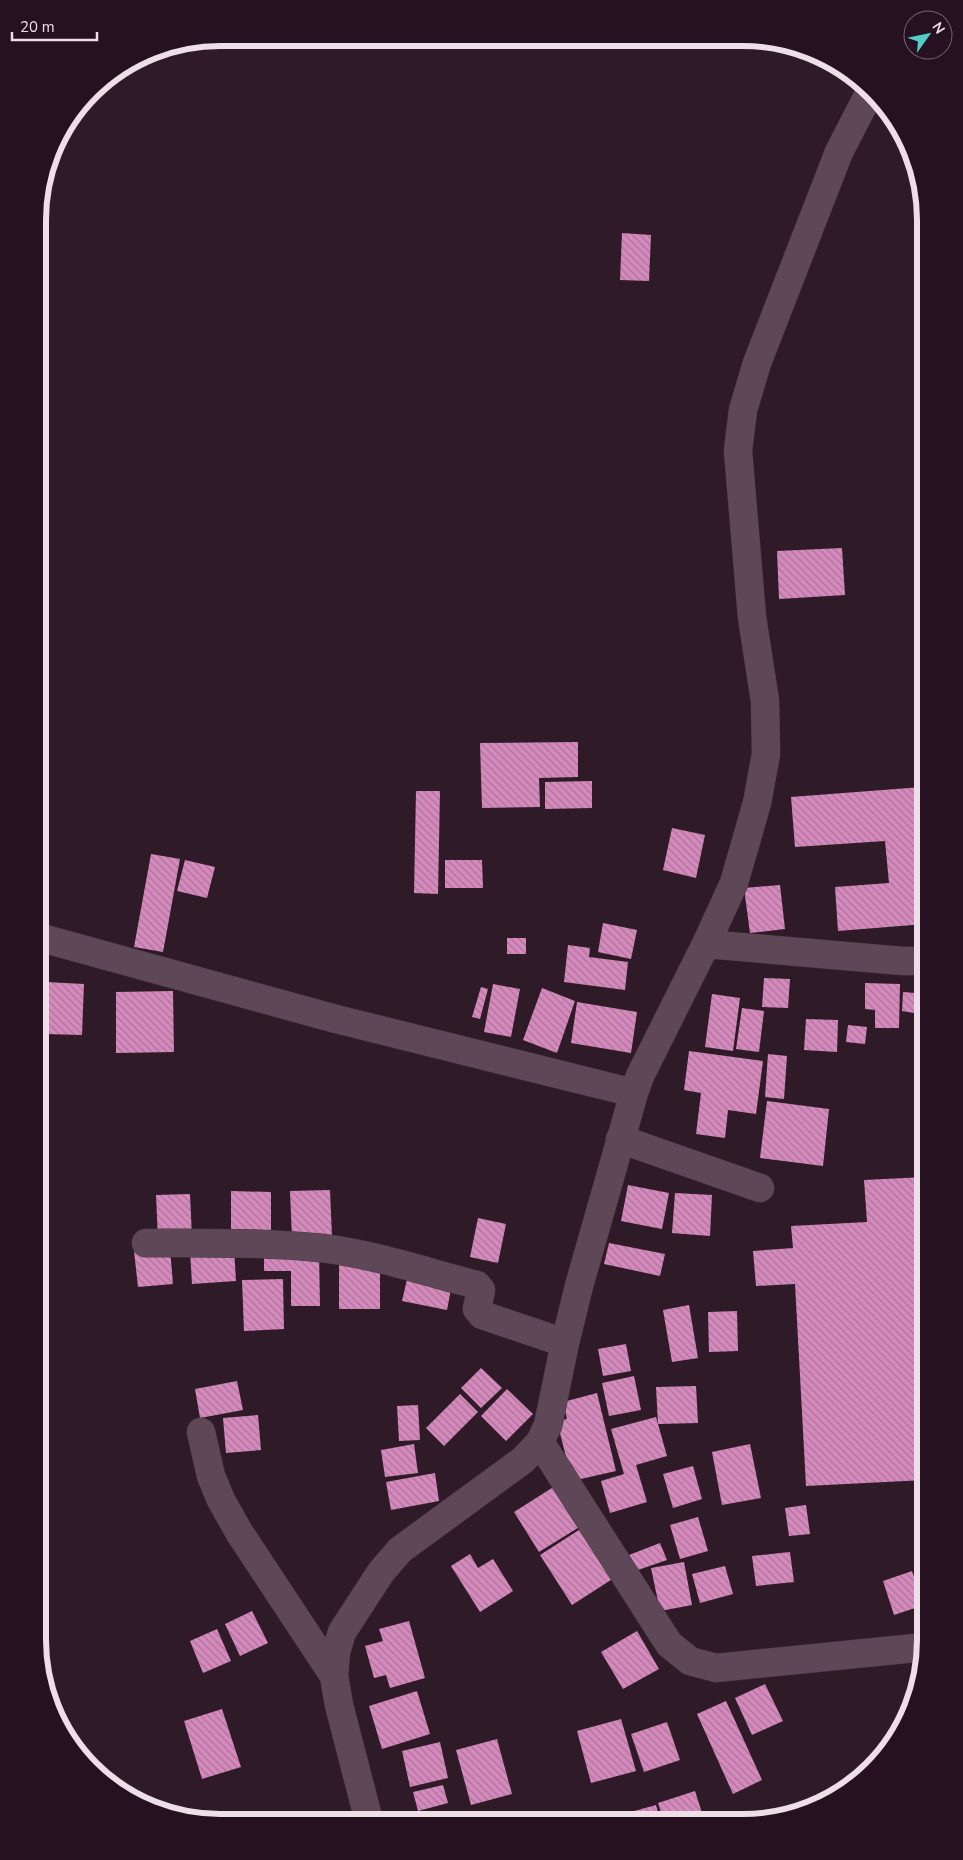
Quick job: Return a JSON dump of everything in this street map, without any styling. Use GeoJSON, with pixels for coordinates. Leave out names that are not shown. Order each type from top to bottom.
{"type":"FeatureCollection","features":[{"type":"Feature","properties":{"kind":"street"},"geometry":{"type":"LineString","coordinates":[[368,1814],[339,1704],[334,1676],[336,1652],[342,1632],[381,1572],[400,1550],[523,1460],[540,1442],[548,1425],[565,1343],[634,1093],[640,1076],[706,944],[734,883],[757,803],[766,754],[765,701],[752,617],[738,451],[743,410],[757,363],[839,152],[867,99]]}},
{"type":"Feature","properties":{"kind":"street"},"geometry":{"type":"LineString","coordinates":[[46,939],[345,1022],[634,1093]]}},
{"type":"Feature","properties":{"kind":"street"},"geometry":{"type":"LineString","coordinates":[[706,944],[916,961]]}},
{"type":"Feature","properties":{"kind":"street"},"geometry":{"type":"LineString","coordinates":[[620,1139],[760,1188]]}},
{"type":"Feature","properties":{"kind":"street"},"geometry":{"type":"LineString","coordinates":[[146,1243],[266,1244],[323,1249],[371,1258],[477,1285],[481,1290],[477,1309],[482,1315],[565,1343]]}},
{"type":"Feature","properties":{"kind":"street"},"geometry":{"type":"LineString","coordinates":[[201,1432],[211,1476],[221,1500],[239,1532],[334,1676]]}},
{"type":"Feature","properties":{"kind":"street"},"geometry":{"type":"LineString","coordinates":[[540,1442],[669,1644],[690,1660],[716,1668],[916,1648]]}},
{"type":"Feature","properties":{"kind":"building"},"geometry":{"type":"Polygon","coordinates":[[[622,233],[651,235],[649,281],[620,280],[622,233]]]}},
{"type":"Feature","properties":{"kind":"building"},"geometry":{"type":"Polygon","coordinates":[[[842,548],[845,595],[779,599],[777,551],[842,548]]]}},
{"type":"Feature","properties":{"kind":"building"},"geometry":{"type":"Polygon","coordinates":[[[578,742],[578,777],[539,778],[540,807],[482,808],[480,743],[578,742]]]}},
{"type":"Feature","properties":{"kind":"building"},"geometry":{"type":"Polygon","coordinates":[[[592,781],[592,808],[545,809],[545,782],[592,781]]]}},
{"type":"Feature","properties":{"kind":"building"},"geometry":{"type":"Polygon","coordinates":[[[917,787],[917,925],[838,931],[835,887],[889,883],[885,841],[795,847],[791,797],[917,787]]]}},
{"type":"Feature","properties":{"kind":"building"},"geometry":{"type":"Polygon","coordinates":[[[416,791],[440,791],[438,894],[414,893],[416,791]]]}},
{"type":"Feature","properties":{"kind":"building"},"geometry":{"type":"Polygon","coordinates":[[[672,828],[705,835],[696,878],[663,870],[672,828]]]}},
{"type":"Feature","properties":{"kind":"building"},"geometry":{"type":"Polygon","coordinates":[[[151,854],[180,859],[163,952],[134,947],[151,854]]]}},
{"type":"Feature","properties":{"kind":"building"},"geometry":{"type":"Polygon","coordinates":[[[185,860],[215,867],[207,898],[177,891],[185,860]]]}},
{"type":"Feature","properties":{"kind":"building"},"geometry":{"type":"Polygon","coordinates":[[[445,860],[482,860],[483,888],[445,888],[445,860]]]}},
{"type":"Feature","properties":{"kind":"building"},"geometry":{"type":"Polygon","coordinates":[[[780,885],[785,929],[750,933],[744,888],[780,885]]]}},
{"type":"Feature","properties":{"kind":"building"},"geometry":{"type":"Polygon","coordinates":[[[603,923],[637,930],[631,959],[598,952],[603,923]]]}},
{"type":"Feature","properties":{"kind":"building"},"geometry":{"type":"Polygon","coordinates":[[[507,938],[526,938],[526,954],[507,954],[507,938]]]}},
{"type":"Feature","properties":{"kind":"building"},"geometry":{"type":"Polygon","coordinates":[[[568,945],[590,948],[589,957],[628,962],[625,990],[564,982],[568,945]]]}},
{"type":"Feature","properties":{"kind":"building"},"geometry":{"type":"Polygon","coordinates":[[[764,978],[790,979],[788,1008],[762,1007],[764,978]]]}},
{"type":"Feature","properties":{"kind":"building"},"geometry":{"type":"Polygon","coordinates":[[[46,982],[84,984],[82,1035],[46,1034],[46,982]]]}},
{"type":"Feature","properties":{"kind":"building"},"geometry":{"type":"Polygon","coordinates":[[[865,983],[900,984],[899,1028],[875,1028],[875,1010],[865,1009],[865,983]]]}},
{"type":"Feature","properties":{"kind":"building"},"geometry":{"type":"Polygon","coordinates":[[[493,984],[520,989],[511,1037],[484,1032],[493,984]]]}},
{"type":"Feature","properties":{"kind":"building"},"geometry":{"type":"Polygon","coordinates":[[[481,987],[488,989],[480,1019],[472,1017],[481,987]]]}},
{"type":"Feature","properties":{"kind":"building"},"geometry":{"type":"Polygon","coordinates":[[[542,988],[575,1001],[557,1053],[523,1040],[542,988]]]}},
{"type":"Feature","properties":{"kind":"building"},"geometry":{"type":"Polygon","coordinates":[[[173,991],[174,1052],[116,1053],[116,992],[173,991]]]}},
{"type":"Feature","properties":{"kind":"building"},"geometry":{"type":"Polygon","coordinates":[[[903,992],[915,993],[914,1013],[902,1011],[903,992]]]}},
{"type":"Feature","properties":{"kind":"building"},"geometry":{"type":"Polygon","coordinates":[[[712,994],[740,998],[733,1051],[705,1047],[712,994]]]}},
{"type":"Feature","properties":{"kind":"building"},"geometry":{"type":"Polygon","coordinates":[[[577,1002],[637,1012],[631,1053],[571,1043],[577,1002]]]}},
{"type":"Feature","properties":{"kind":"building"},"geometry":{"type":"Polygon","coordinates":[[[742,1008],[764,1011],[759,1052],[736,1049],[742,1008]]]}},
{"type":"Feature","properties":{"kind":"building"},"geometry":{"type":"Polygon","coordinates":[[[806,1019],[838,1020],[837,1052],[804,1050],[806,1019]]]}},
{"type":"Feature","properties":{"kind":"building"},"geometry":{"type":"Polygon","coordinates":[[[848,1025],[867,1027],[865,1044],[846,1042],[848,1025]]]}},
{"type":"Feature","properties":{"kind":"building"},"geometry":{"type":"Polygon","coordinates":[[[689,1051],[763,1061],[756,1114],[728,1110],[725,1138],[696,1134],[701,1093],[684,1090],[689,1051]]]}},
{"type":"Feature","properties":{"kind":"building"},"geometry":{"type":"Polygon","coordinates":[[[768,1054],[787,1056],[784,1099],[765,1097],[768,1054]]]}},
{"type":"Feature","properties":{"kind":"building"},"geometry":{"type":"Polygon","coordinates":[[[767,1101],[829,1109],[823,1166],[760,1158],[767,1101]]]}},
{"type":"Feature","properties":{"kind":"building"},"geometry":{"type":"Polygon","coordinates":[[[916,1177],[916,1480],[806,1486],[795,1284],[756,1286],[753,1251],[793,1248],[791,1226],[867,1222],[864,1180],[916,1177]]]}},
{"type":"Feature","properties":{"kind":"building"},"geometry":{"type":"Polygon","coordinates":[[[628,1185],[669,1193],[662,1229],[621,1221],[628,1185]]]}},
{"type":"Feature","properties":{"kind":"building"},"geometry":{"type":"Polygon","coordinates":[[[330,1190],[332,1237],[292,1239],[290,1191],[330,1190]]]}},
{"type":"Feature","properties":{"kind":"building"},"geometry":{"type":"Polygon","coordinates":[[[231,1191],[271,1192],[271,1237],[231,1238],[231,1191]]]}},
{"type":"Feature","properties":{"kind":"building"},"geometry":{"type":"Polygon","coordinates":[[[675,1193],[712,1195],[710,1236],[672,1233],[675,1193]]]}},
{"type":"Feature","properties":{"kind":"building"},"geometry":{"type":"Polygon","coordinates":[[[190,1194],[192,1237],[158,1239],[156,1195],[190,1194]]]}},
{"type":"Feature","properties":{"kind":"building"},"geometry":{"type":"Polygon","coordinates":[[[478,1218],[506,1224],[498,1263],[470,1257],[478,1218]]]}},
{"type":"Feature","properties":{"kind":"building"},"geometry":{"type":"Polygon","coordinates":[[[609,1243],[665,1254],[660,1276],[604,1264],[609,1243]]]}},
{"type":"Feature","properties":{"kind":"building"},"geometry":{"type":"Polygon","coordinates":[[[170,1248],[173,1284],[138,1287],[134,1251],[170,1248]]]}},
{"type":"Feature","properties":{"kind":"building"},"geometry":{"type":"Polygon","coordinates":[[[234,1248],[236,1281],[192,1284],[190,1250],[234,1248]]]}},
{"type":"Feature","properties":{"kind":"building"},"geometry":{"type":"Polygon","coordinates":[[[319,1250],[320,1306],[291,1306],[291,1271],[264,1271],[264,1251],[319,1250]]]}},
{"type":"Feature","properties":{"kind":"building"},"geometry":{"type":"Polygon","coordinates":[[[339,1261],[380,1261],[380,1309],[339,1309],[339,1261]]]}},
{"type":"Feature","properties":{"kind":"building"},"geometry":{"type":"Polygon","coordinates":[[[408,1275],[452,1284],[447,1310],[402,1301],[408,1275]]]}},
{"type":"Feature","properties":{"kind":"building"},"geometry":{"type":"Polygon","coordinates":[[[283,1279],[284,1329],[244,1331],[242,1280],[283,1279]]]}},
{"type":"Feature","properties":{"kind":"building"},"geometry":{"type":"Polygon","coordinates":[[[689,1305],[698,1358],[672,1362],[663,1310],[689,1305]]]}},
{"type":"Feature","properties":{"kind":"building"},"geometry":{"type":"Polygon","coordinates":[[[737,1311],[738,1351],[709,1352],[708,1312],[737,1311]]]}},
{"type":"Feature","properties":{"kind":"building"},"geometry":{"type":"Polygon","coordinates":[[[626,1344],[631,1371],[603,1376],[598,1349],[626,1344]]]}},
{"type":"Feature","properties":{"kind":"building"},"geometry":{"type":"Polygon","coordinates":[[[481,1368],[502,1388],[481,1408],[461,1388],[481,1368]]]}},
{"type":"Feature","properties":{"kind":"building"},"geometry":{"type":"Polygon","coordinates":[[[634,1376],[641,1410],[609,1416],[602,1383],[634,1376]]]}},
{"type":"Feature","properties":{"kind":"building"},"geometry":{"type":"Polygon","coordinates":[[[237,1381],[243,1410],[200,1418],[195,1389],[237,1381]]]}},
{"type":"Feature","properties":{"kind":"building"},"geometry":{"type":"Polygon","coordinates":[[[696,1386],[698,1423],[658,1424],[656,1387],[696,1386]]]}},
{"type":"Feature","properties":{"kind":"building"},"geometry":{"type":"Polygon","coordinates":[[[507,1389],[533,1414],[506,1441],[481,1416],[507,1389]]]}},
{"type":"Feature","properties":{"kind":"building"},"geometry":{"type":"Polygon","coordinates":[[[597,1393],[616,1471],[572,1481],[557,1421],[567,1419],[563,1402],[597,1393]]]}},
{"type":"Feature","properties":{"kind":"building"},"geometry":{"type":"Polygon","coordinates":[[[460,1394],[478,1412],[444,1446],[426,1428],[460,1394]]]}},
{"type":"Feature","properties":{"kind":"building"},"geometry":{"type":"Polygon","coordinates":[[[418,1405],[420,1440],[399,1441],[397,1406],[418,1405]]]}},
{"type":"Feature","properties":{"kind":"building"},"geometry":{"type":"Polygon","coordinates":[[[258,1415],[261,1450],[226,1453],[223,1418],[258,1415]]]}},
{"type":"Feature","properties":{"kind":"building"},"geometry":{"type":"Polygon","coordinates":[[[656,1417],[667,1456],[636,1465],[647,1502],[610,1513],[601,1481],[624,1474],[611,1429],[656,1417]]]}},
{"type":"Feature","properties":{"kind":"building"},"geometry":{"type":"Polygon","coordinates":[[[414,1444],[418,1473],[385,1477],[381,1450],[414,1444]]]}},
{"type":"Feature","properties":{"kind":"building"},"geometry":{"type":"Polygon","coordinates":[[[750,1444],[761,1498],[722,1505],[712,1452],[750,1444]]]}},
{"type":"Feature","properties":{"kind":"building"},"geometry":{"type":"Polygon","coordinates":[[[693,1466],[702,1499],[673,1508],[663,1474],[693,1466]]]}},
{"type":"Feature","properties":{"kind":"building"},"geometry":{"type":"Polygon","coordinates":[[[435,1473],[439,1501],[391,1510],[386,1482],[435,1473]]]}},
{"type":"Feature","properties":{"kind":"building"},"geometry":{"type":"Polygon","coordinates":[[[555,1486],[581,1526],[539,1552],[514,1512],[555,1486]]]}},
{"type":"Feature","properties":{"kind":"building"},"geometry":{"type":"Polygon","coordinates":[[[806,1505],[810,1534],[789,1536],[785,1508],[806,1505]]]}},
{"type":"Feature","properties":{"kind":"building"},"geometry":{"type":"Polygon","coordinates":[[[698,1517],[708,1551],[680,1559],[670,1525],[698,1517]]]}},
{"type":"Feature","properties":{"kind":"building"},"geometry":{"type":"Polygon","coordinates":[[[582,1528],[614,1578],[572,1605],[540,1555],[582,1528]]]}},
{"type":"Feature","properties":{"kind":"building"},"geometry":{"type":"Polygon","coordinates":[[[660,1543],[667,1560],[635,1571],[629,1555],[660,1543]]]}},
{"type":"Feature","properties":{"kind":"building"},"geometry":{"type":"Polygon","coordinates":[[[790,1552],[794,1582],[756,1586],[752,1556],[790,1552]]]}},
{"type":"Feature","properties":{"kind":"building"},"geometry":{"type":"Polygon","coordinates":[[[470,1554],[478,1568],[493,1559],[513,1591],[480,1612],[451,1566],[470,1554]]]}},
{"type":"Feature","properties":{"kind":"building"},"geometry":{"type":"Polygon","coordinates":[[[684,1562],[692,1605],[660,1611],[651,1568],[684,1562]]]}},
{"type":"Feature","properties":{"kind":"building"},"geometry":{"type":"Polygon","coordinates":[[[725,1566],[733,1594],[700,1603],[692,1574],[725,1566]]]}},
{"type":"Feature","properties":{"kind":"building"},"geometry":{"type":"Polygon","coordinates":[[[912,1571],[916,1582],[916,1608],[894,1615],[883,1581],[912,1571]]]}},
{"type":"Feature","properties":{"kind":"building"},"geometry":{"type":"Polygon","coordinates":[[[252,1611],[268,1643],[240,1656],[225,1624],[252,1611]]]}},
{"type":"Feature","properties":{"kind":"building"},"geometry":{"type":"Polygon","coordinates":[[[409,1621],[425,1678],[390,1688],[386,1675],[374,1678],[365,1646],[383,1641],[379,1629],[409,1621]]]}},
{"type":"Feature","properties":{"kind":"building"},"geometry":{"type":"Polygon","coordinates":[[[217,1629],[231,1661],[203,1673],[190,1641],[217,1629]]]}},
{"type":"Feature","properties":{"kind":"building"},"geometry":{"type":"Polygon","coordinates":[[[637,1631],[659,1669],[623,1689],[601,1652],[637,1631]]]}},
{"type":"Feature","properties":{"kind":"building"},"geometry":{"type":"Polygon","coordinates":[[[765,1684],[783,1721],[752,1735],[735,1698],[765,1684]]]}},
{"type":"Feature","properties":{"kind":"building"},"geometry":{"type":"Polygon","coordinates":[[[417,1691],[430,1734],[382,1749],[369,1706],[417,1691]]]}},
{"type":"Feature","properties":{"kind":"building"},"geometry":{"type":"Polygon","coordinates":[[[726,1701],[762,1780],[733,1794],[697,1714],[726,1701]]]}},
{"type":"Feature","properties":{"kind":"building"},"geometry":{"type":"Polygon","coordinates":[[[222,1709],[241,1767],[202,1779],[184,1721],[222,1709]]]}},
{"type":"Feature","properties":{"kind":"building"},"geometry":{"type":"Polygon","coordinates":[[[621,1719],[636,1771],[591,1783],[577,1731],[621,1719]]]}},
{"type":"Feature","properties":{"kind":"building"},"geometry":{"type":"Polygon","coordinates":[[[667,1722],[680,1760],[644,1772],[631,1734],[667,1722]]]}},
{"type":"Feature","properties":{"kind":"building"},"geometry":{"type":"Polygon","coordinates":[[[497,1739],[512,1794],[471,1805],[456,1750],[497,1739]]]}},
{"type":"Feature","properties":{"kind":"building"},"geometry":{"type":"Polygon","coordinates":[[[440,1742],[448,1778],[410,1787],[402,1751],[440,1742]]]}},
{"type":"Feature","properties":{"kind":"building"},"geometry":{"type":"Polygon","coordinates":[[[443,1785],[448,1803],[418,1811],[413,1792],[443,1785]]]}},
{"type":"Feature","properties":{"kind":"building"},"geometry":{"type":"Polygon","coordinates":[[[695,1791],[702,1814],[661,1814],[658,1803],[695,1791]]]}},
{"type":"Feature","properties":{"kind":"building"},"geometry":{"type":"Polygon","coordinates":[[[656,1805],[659,1814],[627,1814],[656,1805]]]}}]}
